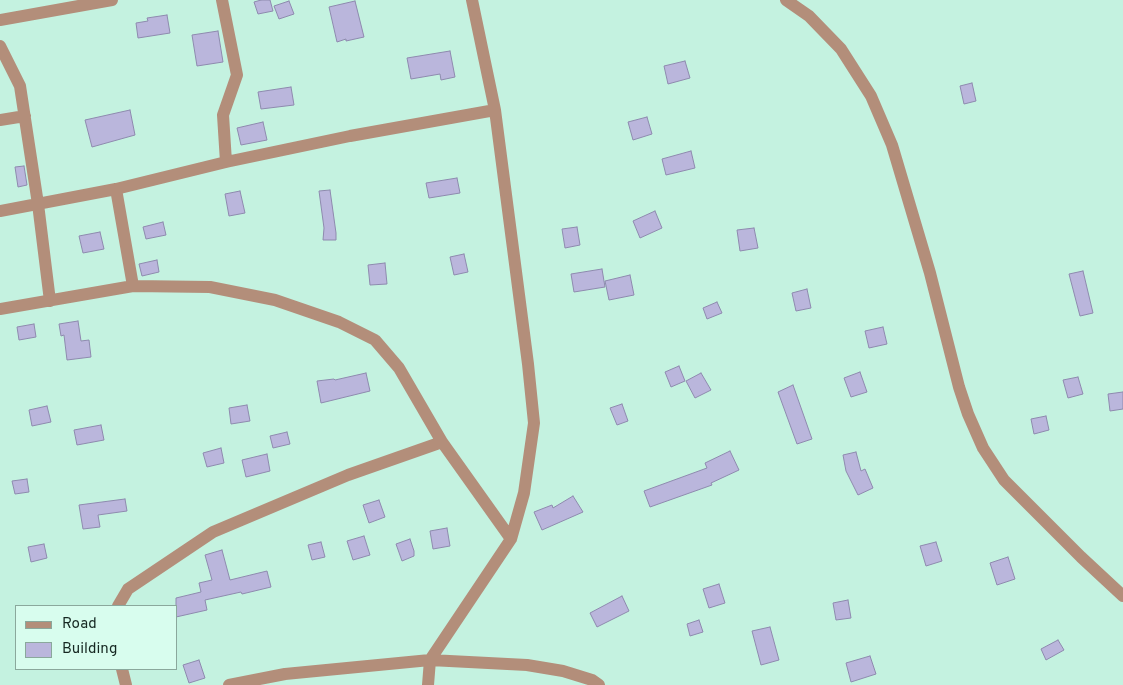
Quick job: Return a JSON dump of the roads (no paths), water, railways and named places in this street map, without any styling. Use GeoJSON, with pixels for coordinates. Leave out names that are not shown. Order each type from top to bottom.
{"type":"FeatureCollection","features":[{"type":"Feature","properties":{"kind":"street"},"geometry":{"type":"LineString","coordinates":[[0,20],[112,0]]}},
{"type":"Feature","properties":{"kind":"street"},"geometry":{"type":"LineString","coordinates":[[222,0],[237,75],[223,115],[226,162]]}},
{"type":"Feature","properties":{"kind":"street"},"geometry":{"type":"LineString","coordinates":[[428,685],[430,660],[511,539],[524,492],[534,423],[510,220],[494,110],[472,0]]}},
{"type":"Feature","properties":{"kind":"street"},"geometry":{"type":"LineString","coordinates":[[786,0],[810,16],[841,49],[871,96],[892,145],[930,273],[959,387],[968,414],[983,448],[1004,480],[1123,596]]}},
{"type":"Feature","properties":{"kind":"street"},"geometry":{"type":"LineString","coordinates":[[0,46],[20,86],[38,204],[50,301]]}},
{"type":"Feature","properties":{"kind":"street"},"geometry":{"type":"LineString","coordinates":[[0,211],[116,190],[226,162],[350,136],[494,110]]}},
{"type":"Feature","properties":{"kind":"street"},"geometry":{"type":"LineString","coordinates":[[0,120],[25,116]]}},
{"type":"Feature","properties":{"kind":"street"},"geometry":{"type":"LineString","coordinates":[[116,190],[133,286]]}},
{"type":"Feature","properties":{"kind":"street"},"geometry":{"type":"LineString","coordinates":[[0,309],[133,286],[210,287],[275,300],[339,322],[375,340],[400,368],[442,442],[511,539]]}},
{"type":"Feature","properties":{"kind":"street"},"geometry":{"type":"LineString","coordinates":[[119,605],[128,589],[213,532],[348,475],[442,442]]}},
{"type":"Feature","properties":{"kind":"street"},"geometry":{"type":"LineString","coordinates":[[229,685],[285,674],[430,660],[526,665],[563,671],[592,680],[599,685]]}},
{"type":"Feature","properties":{"kind":"street"},"geometry":{"type":"LineString","coordinates":[[122,670],[126,685]]}},
{"type":"Feature","properties":{"kind":"street"},"geometry":{"type":"LineString","coordinates":[[563,671],[574,685]]}}]}
